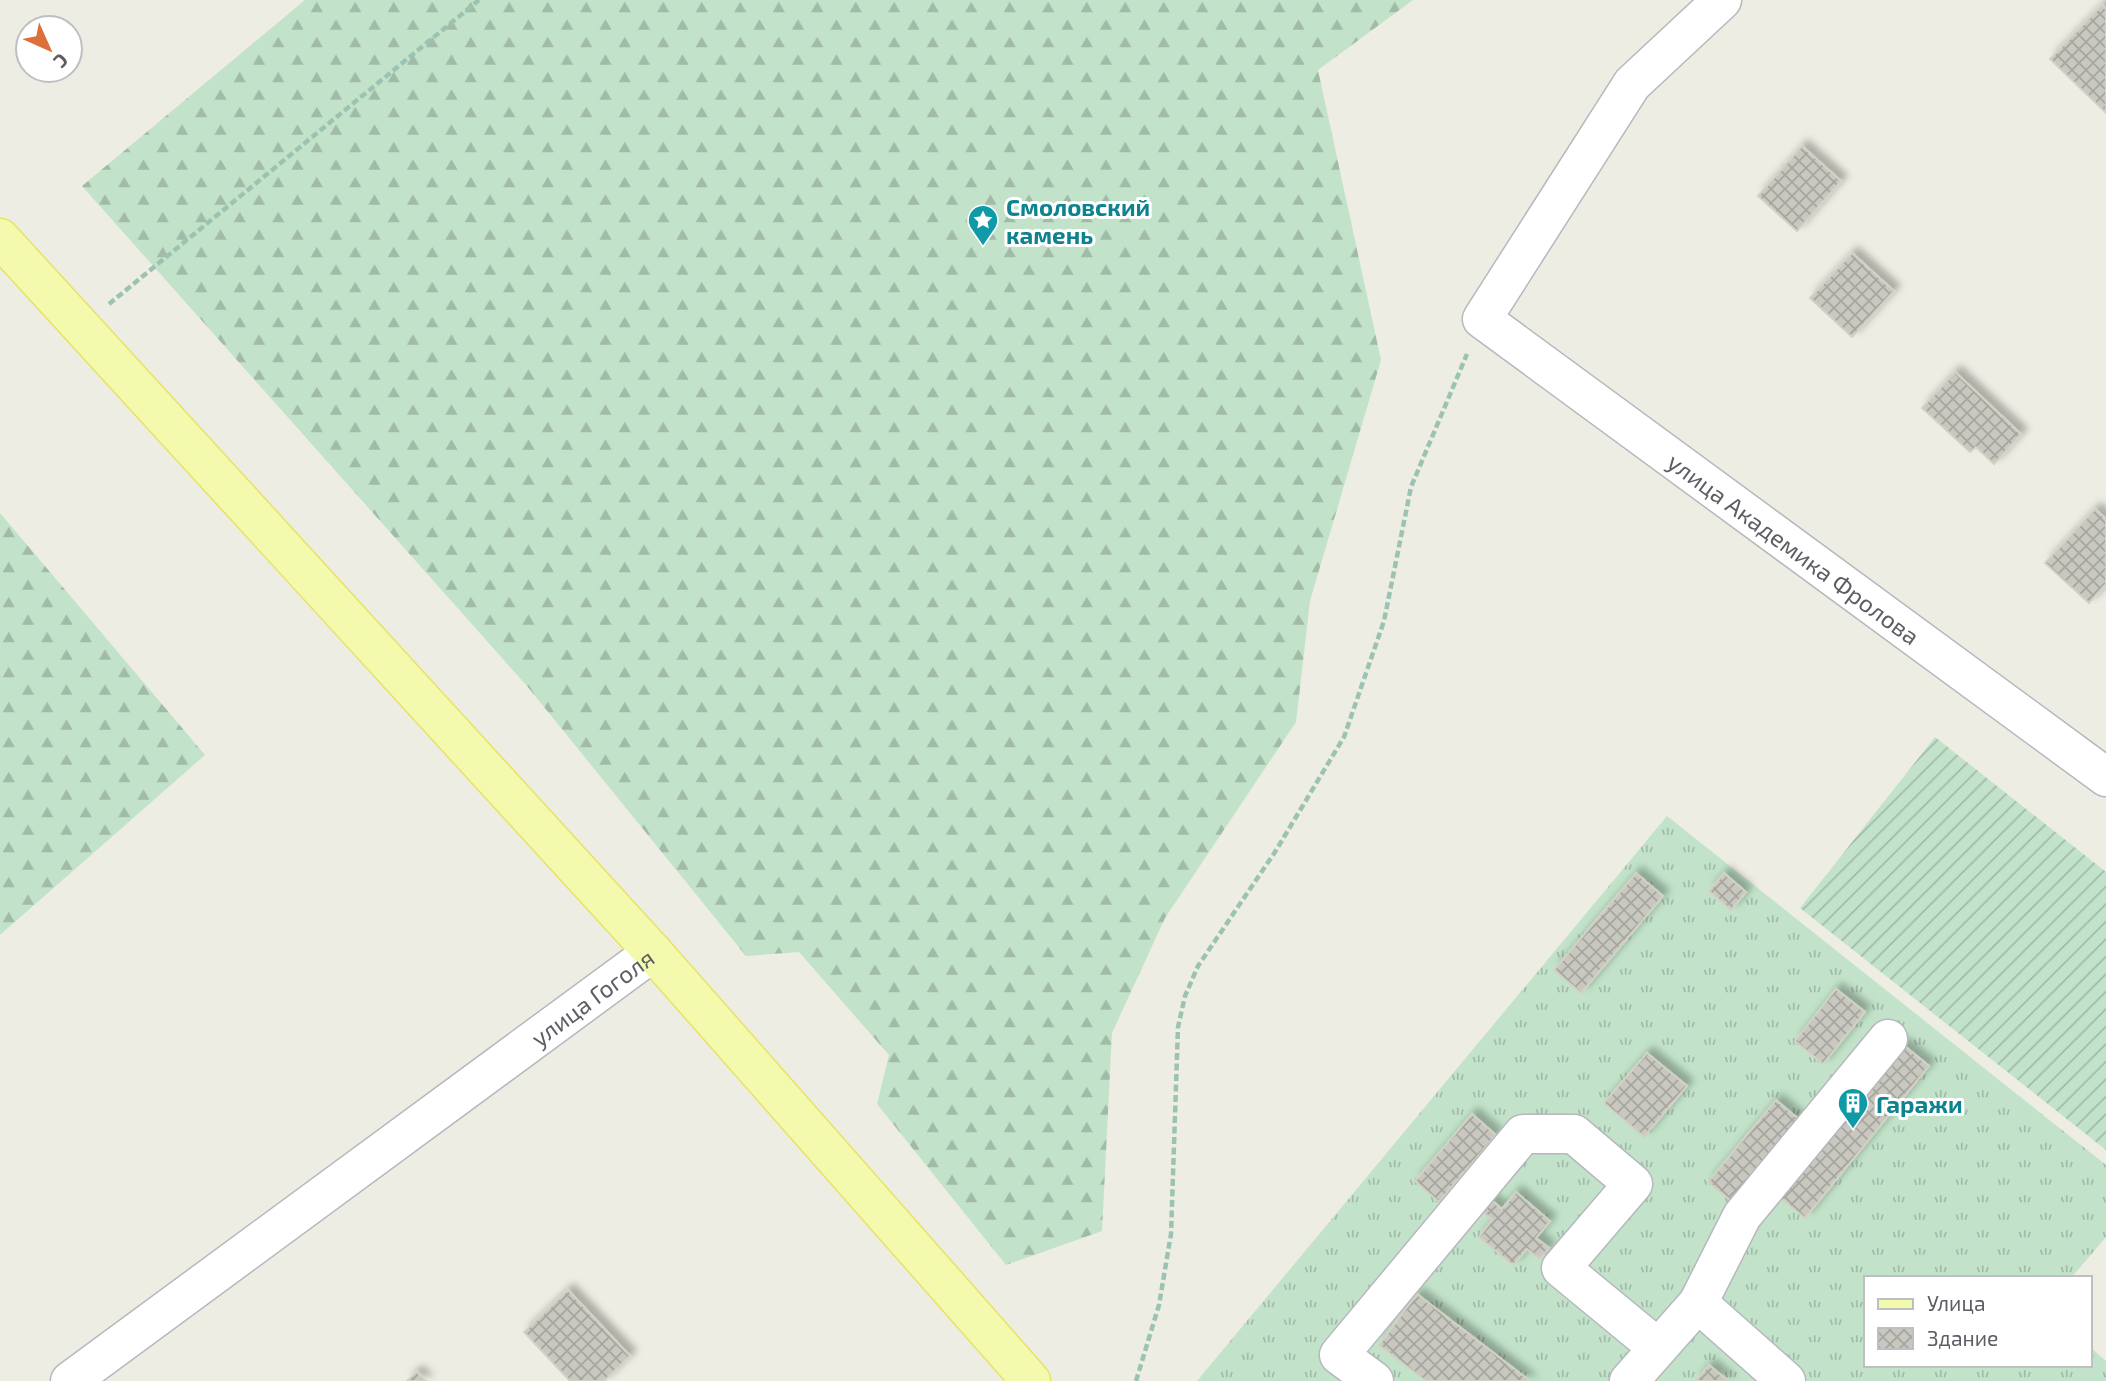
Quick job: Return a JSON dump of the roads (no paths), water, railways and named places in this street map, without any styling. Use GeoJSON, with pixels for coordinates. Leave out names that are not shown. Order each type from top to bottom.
{"type":"FeatureCollection","features":[{"type":"Feature","properties":{"kind":"main road"},"geometry":{"type":"LineString","coordinates":[[0,238],[653,952]]}},
{"type":"Feature","properties":{"kind":"main road","name":"улица Гоголя"},"geometry":{"type":"LineString","coordinates":[[653,952],[1031,1381]]}},
{"type":"Feature","properties":{"kind":"street","name":"улица Академика Фролова"},"geometry":{"type":"LineString","coordinates":[[1722,0],[1632,84],[1482,319],[2106,777]]}},
{"type":"Feature","properties":{"kind":"street","name":"улица Гоголя"},"geometry":{"type":"LineString","coordinates":[[70,1381],[653,952]]}},
{"type":"Feature","properties":{"kind":"street"},"geometry":{"type":"LineString","coordinates":[[1629,1381],[1698,1303],[1742,1216],[1888,1040]]}},
{"type":"Feature","properties":{"kind":"street"},"geometry":{"type":"LineString","coordinates":[[1374,1381],[1339,1355],[1523,1134],[1574,1134],[1633,1184],[1562,1268],[1658,1348]]}},
{"type":"Feature","properties":{"kind":"street"},"geometry":{"type":"LineString","coordinates":[[1698,1303],[1786,1381]]}},
{"type":"Feature","properties":{"kind":"place","name":"Смоловский камень"},"geometry":{"type":"Point","coordinates":[983,247]}},
{"type":"Feature","properties":{"kind":"place","name":"Гаражи"},"geometry":{"type":"Point","coordinates":[1853,1130]}}]}
